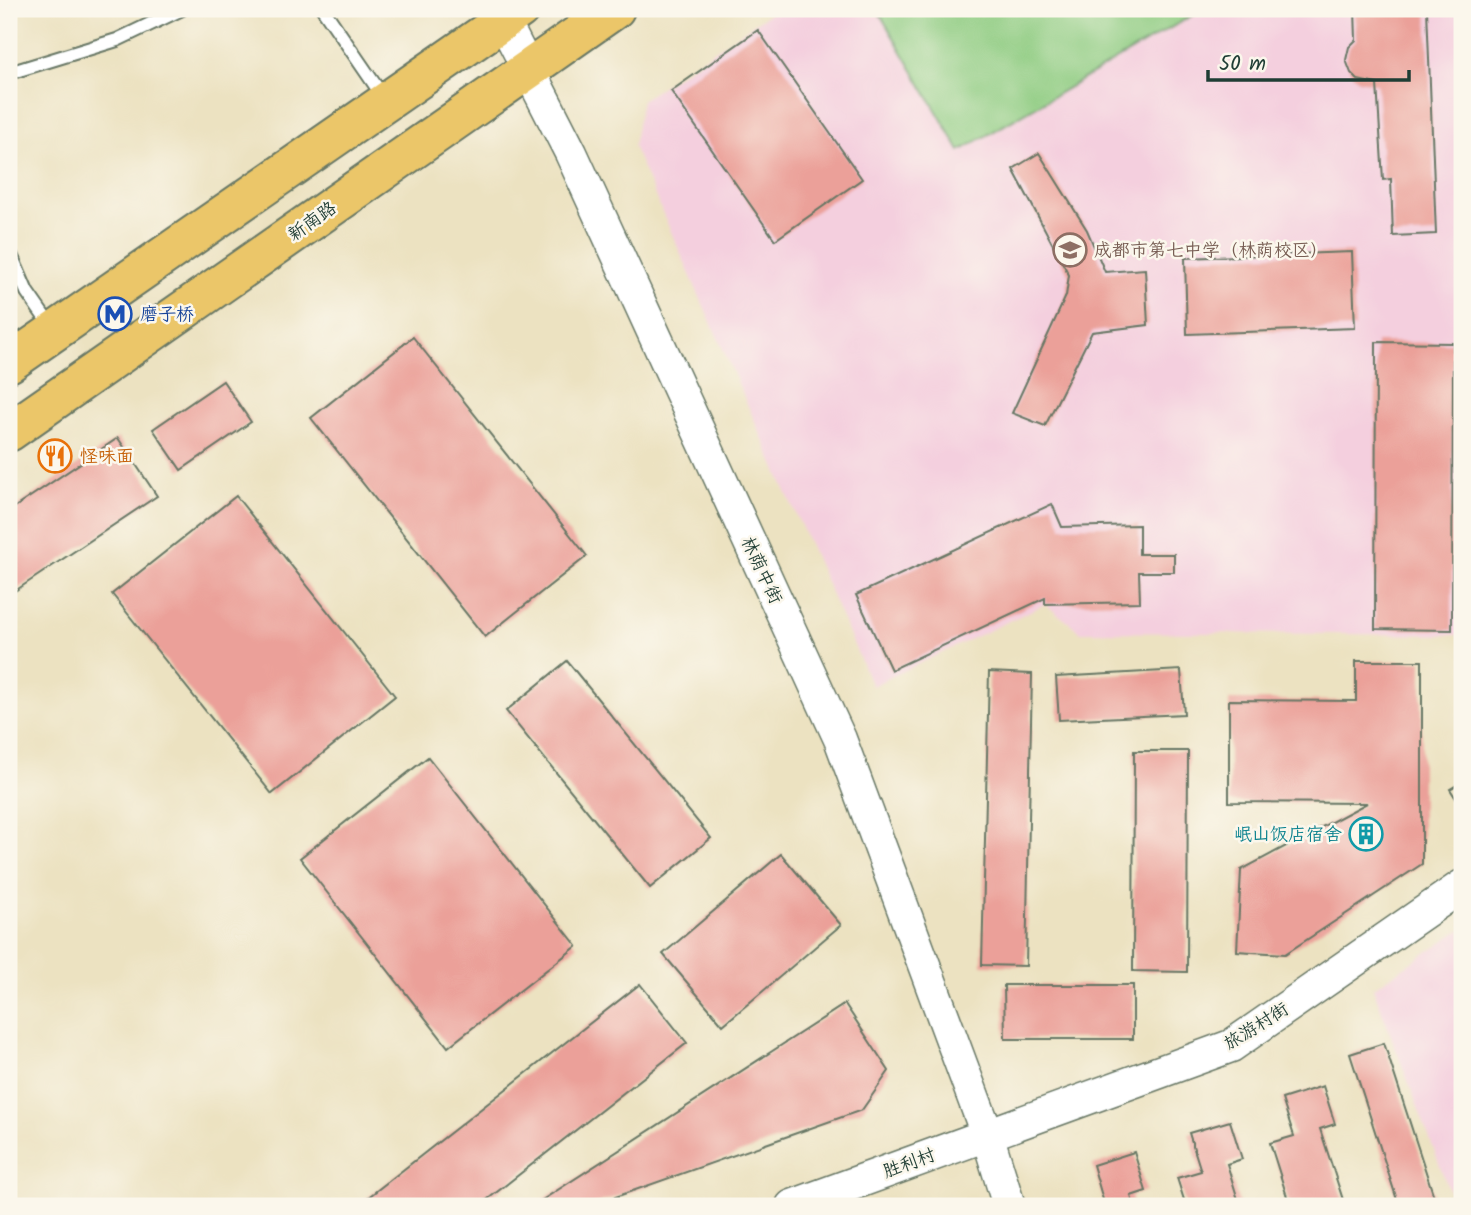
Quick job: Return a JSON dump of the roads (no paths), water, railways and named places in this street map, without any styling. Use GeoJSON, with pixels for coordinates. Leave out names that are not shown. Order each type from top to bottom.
{"type":"FeatureCollection","features":[{"type":"Feature","properties":{"kind":"main road","name":"新南路"},"geometry":{"type":"LineString","coordinates":[[9,432],[615,9]]}},
{"type":"Feature","properties":{"kind":"main road"},"geometry":{"type":"LineString","coordinates":[[9,363],[511,14]]}},
{"type":"Feature","properties":{"kind":"street","name":"林荫中街"},"geometry":{"type":"LineString","coordinates":[[511,14],[528,69],[571,153],[840,739],[987,1133],[1009,1206]]}},
{"type":"Feature","properties":{"kind":"street","name":"旅游村街"},"geometry":{"type":"LineString","coordinates":[[987,1133],[1231,1046],[1462,886]]}},
{"type":"Feature","properties":{"kind":"street","name":"胜利村"},"geometry":{"type":"LineString","coordinates":[[792,1206],[987,1133]]}},
{"type":"Feature","properties":{"kind":"lane"},"geometry":{"type":"LineString","coordinates":[[9,73],[117,40],[182,9]]}},
{"type":"Feature","properties":{"kind":"lane"},"geometry":{"type":"LineString","coordinates":[[323,9],[386,101]]}},
{"type":"Feature","properties":{"kind":"lane"},"geometry":{"type":"LineString","coordinates":[[9,250],[27,292],[55,331]]}},
{"type":"Feature","properties":{"kind":"place","name":"成都市第七中学（林荫校区）"},"geometry":{"type":"Point","coordinates":[1070,250]}},
{"type":"Feature","properties":{"kind":"place","name":"磨子桥"},"geometry":{"type":"Point","coordinates":[115,314]}},
{"type":"Feature","properties":{"kind":"place","name":"怪味面"},"geometry":{"type":"Point","coordinates":[55,456]}},
{"type":"Feature","properties":{"kind":"place","name":"岷山饭店宿舍"},"geometry":{"type":"Point","coordinates":[1366,834]}}]}
